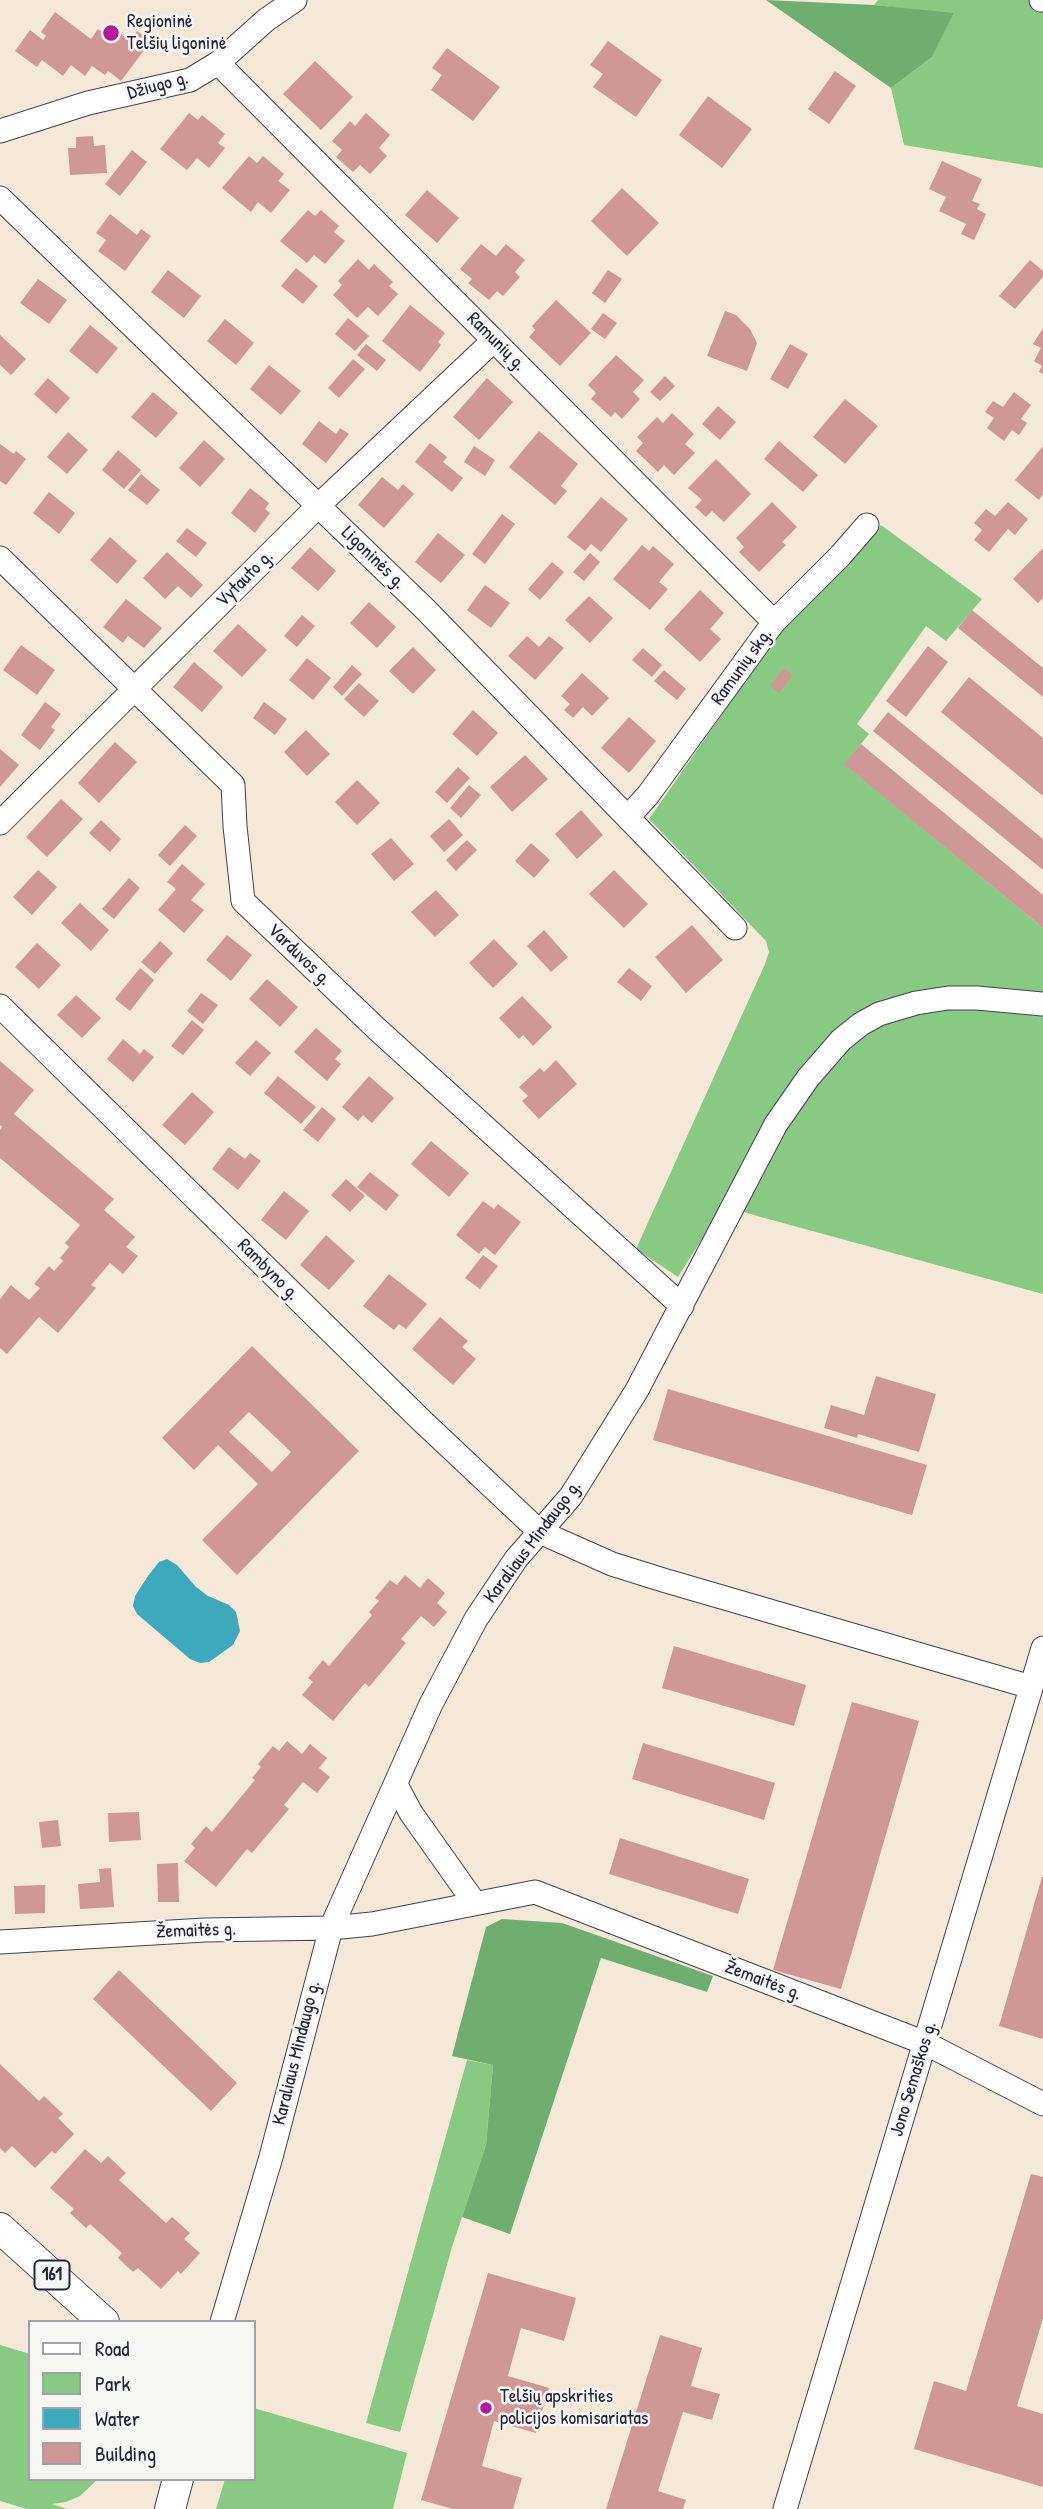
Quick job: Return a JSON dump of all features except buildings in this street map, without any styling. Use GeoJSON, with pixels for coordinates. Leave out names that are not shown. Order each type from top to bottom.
{"type":"FeatureCollection","features":[{"type":"Feature","properties":{"kind":"main road","name":"161"},"geometry":{"type":"LineString","coordinates":[[0,2228],[102,2320]]}},
{"type":"Feature","properties":{"kind":"main road"},"geometry":{"type":"LineString","coordinates":[[170,2509],[177,2481]]}},
{"type":"Feature","properties":{"kind":"street","name":"Džiugo g."},"geometry":{"type":"LineString","coordinates":[[0,131],[88,103],[190,80],[218,63],[266,20],[295,0]]}},
{"type":"Feature","properties":{"kind":"street","name":"Ramunių g."},"geometry":{"type":"LineString","coordinates":[[218,63],[774,622]]}},
{"type":"Feature","properties":{"kind":"street","name":"Ligoninės g."},"geometry":{"type":"LineString","coordinates":[[0,198],[435,619],[735,928]]}},
{"type":"Feature","properties":{"kind":"street","name":"Vytauto g."},"geometry":{"type":"LineString","coordinates":[[0,823],[319,505],[494,340]]}},
{"type":"Feature","properties":{"kind":"street","name":"Ramunių skg."},"geometry":{"type":"LineString","coordinates":[[628,817],[648,795],[774,622],[867,525]]}},
{"type":"Feature","properties":{"kind":"street","name":"Varduvos g."},"geometry":{"type":"LineString","coordinates":[[0,558],[233,785],[234,826],[243,901],[378,1030],[682,1306]]}},
{"type":"Feature","properties":{"kind":"street","name":"Karaliaus Mindaugo g."},"geometry":{"type":"LineString","coordinates":[[223,2320],[271,2157],[331,1928],[431,1704],[476,1619],[516,1559],[571,1496],[637,1390],[776,1124],[808,1078],[841,1040],[879,1014],[933,1000],[977,998],[1043,1004]]}},
{"type":"Feature","properties":{"kind":"street","name":"Rambyno g."},"geometry":{"type":"LineString","coordinates":[[0,1006],[421,1420],[540,1532],[612,1564],[1031,1687]]}},
{"type":"Feature","properties":{"kind":"street","name":"Jono Semaškos g."},"geometry":{"type":"LineString","coordinates":[[785,2509],[1043,1648]]}},
{"type":"Feature","properties":{"kind":"street"},"geometry":{"type":"LineString","coordinates":[[396,1786],[411,1813],[474,1902]]}},
{"type":"Feature","properties":{"kind":"street","name":"Žemaitės g."},"geometry":{"type":"LineString","coordinates":[[0,1942],[205,1930],[331,1928],[372,1924],[535,1892],[925,2043],[1043,2104]]}},
{"type":"Feature","properties":{"kind":"green space"},"geometry":{"type":"Polygon","coordinates":[[[766,0],[874,5],[954,13],[932,57],[891,88],[766,0]]]}},
{"type":"Feature","properties":{"kind":"green space"},"geometry":{"type":"Polygon","coordinates":[[[878,0],[1043,0],[1043,168],[904,145],[891,88],[932,57],[953,14],[874,5],[878,0]]]}},
{"type":"Feature","properties":{"kind":"green space"},"geometry":{"type":"Polygon","coordinates":[[[881,525],[982,599],[946,641],[926,626],[857,724],[869,734],[845,764],[1043,928],[1043,1294],[750,1214],[724,1204],[678,1277],[636,1249],[769,952],[766,941],[649,819],[797,611],[881,525]]]}},
{"type":"Feature","properties":{"kind":"green space"},"geometry":{"type":"Polygon","coordinates":[[[502,1919],[562,1923],[713,1976],[707,1992],[601,1958],[510,2234],[462,2217],[486,2145],[493,2065],[452,2056],[486,1927],[502,1919]]]}},
{"type":"Feature","properties":{"kind":"green space"},"geometry":{"type":"Polygon","coordinates":[[[467,2060],[493,2065],[486,2145],[452,2247],[400,2432],[366,2423],[467,2060]]]}},
{"type":"Feature","properties":{"kind":"green space"},"geometry":{"type":"Polygon","coordinates":[[[0,2345],[28,2353],[28,2481],[96,2481],[80,2496],[52,2504],[67,2509],[27,2509],[0,2501],[0,2345]]]}},
{"type":"Feature","properties":{"kind":"green space"},"geometry":{"type":"Polygon","coordinates":[[[256,2409],[407,2453],[393,2509],[216,2509],[224,2481],[256,2481],[256,2409]]]}},
{"type":"Feature","properties":{"kind":"water"},"geometry":{"type":"Polygon","coordinates":[[[167,1559],[177,1565],[196,1587],[208,1596],[229,1605],[236,1612],[240,1631],[233,1645],[209,1662],[200,1663],[190,1659],[137,1614],[133,1606],[135,1596],[148,1576],[159,1562],[167,1559]]]}},
{"type":"Feature","properties":{"kind":"place","name":"Regioninė Telšių ligoninė"},"geometry":{"type":"Point","coordinates":[111,33]}},
{"type":"Feature","properties":{"kind":"place","name":"Telšių apskrities policijos komisariatas"},"geometry":{"type":"Point","coordinates":[486,2408]}}]}
